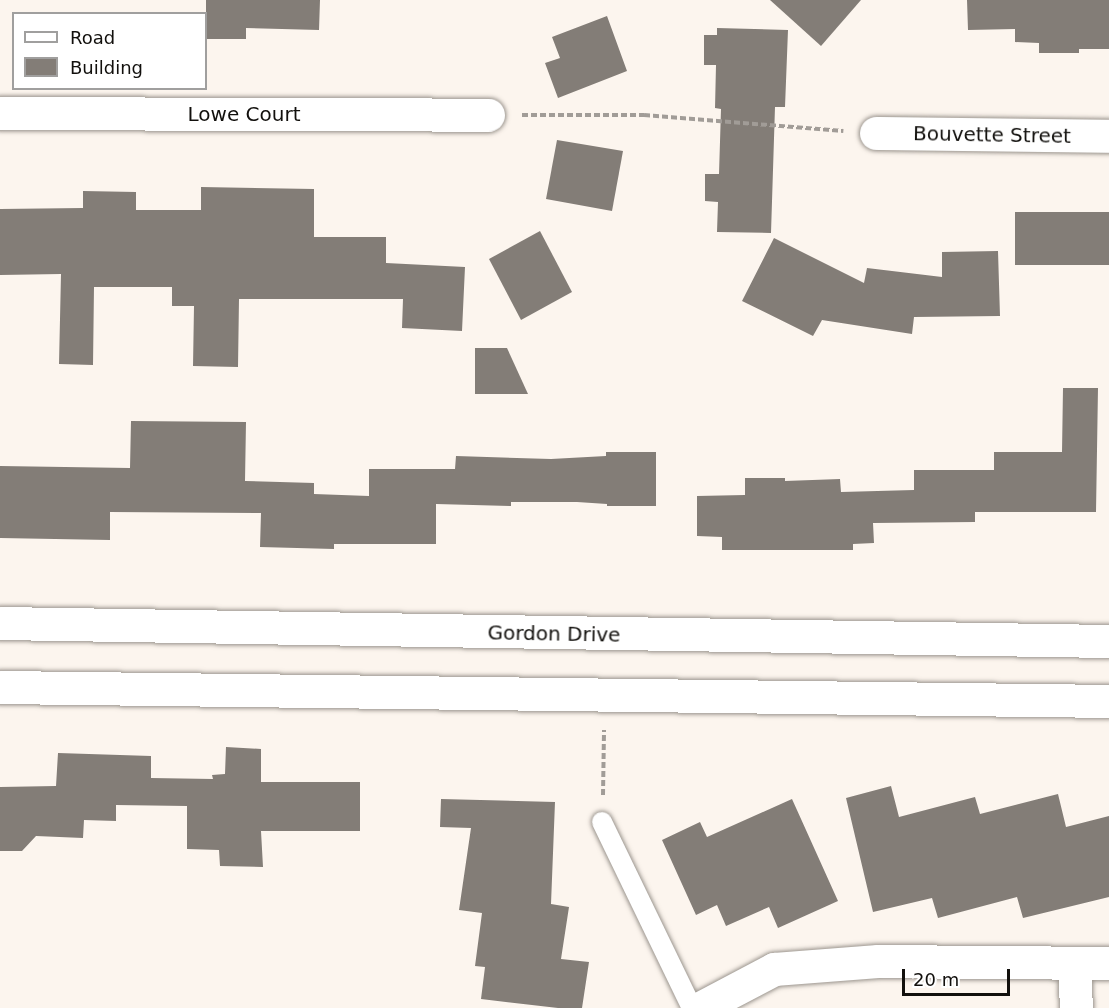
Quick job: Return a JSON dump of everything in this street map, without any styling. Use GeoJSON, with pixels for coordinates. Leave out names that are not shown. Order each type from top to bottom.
{"type":"FeatureCollection","features":[{"type":"Feature","properties":{"kind":"main road","name":"Lowe Court"},"geometry":{"type":"LineString","coordinates":[[0,113],[488,115]]}},
{"type":"Feature","properties":{"kind":"main road","name":"Bouvette Street"},"geometry":{"type":"LineString","coordinates":[[876,134],[1109,136]]}},
{"type":"Feature","properties":{"kind":"main road","name":"Gordon Drive"},"geometry":{"type":"LineString","coordinates":[[0,623],[1109,641]]}},
{"type":"Feature","properties":{"kind":"main road"},"geometry":{"type":"LineString","coordinates":[[0,687],[1109,700]]}},
{"type":"Feature","properties":{"kind":"main road"},"geometry":{"type":"LineString","coordinates":[[700,1008],[774,969],[878,961],[1109,963]]}},
{"type":"Feature","properties":{"kind":"main road"},"geometry":{"type":"LineString","coordinates":[[1074,963],[1076,1008]]}},
{"type":"Feature","properties":{"kind":"lane"},"geometry":{"type":"LineString","coordinates":[[602,822],[692,1008]]}},
{"type":"Feature","properties":{"kind":"path"},"geometry":{"type":"LineString","coordinates":[[488,115],[644,115],[876,134]]}},
{"type":"Feature","properties":{"kind":"building"},"geometry":{"type":"Polygon","coordinates":[[[206,0],[320,0],[319,30],[246,28],[246,39],[207,39],[206,0]]]}},
{"type":"Feature","properties":{"kind":"building"},"geometry":{"type":"Polygon","coordinates":[[[770,0],[861,0],[821,46],[770,0]]]}},
{"type":"Feature","properties":{"kind":"building"},"geometry":{"type":"Polygon","coordinates":[[[967,0],[1109,0],[1109,49],[1079,49],[1079,53],[1039,53],[1039,43],[1015,42],[1015,29],[968,30],[967,0]]]}},
{"type":"Feature","properties":{"kind":"building"},"geometry":{"type":"Polygon","coordinates":[[[607,16],[627,71],[558,98],[545,63],[560,58],[552,37],[607,16]]]}},
{"type":"Feature","properties":{"kind":"building"},"geometry":{"type":"Polygon","coordinates":[[[717,28],[788,30],[785,107],[775,107],[771,233],[717,232],[718,202],[705,201],[705,174],[719,174],[721,109],[715,108],[716,65],[704,65],[704,35],[717,35],[717,28]]]}},
{"type":"Feature","properties":{"kind":"building"},"geometry":{"type":"Polygon","coordinates":[[[557,140],[623,151],[612,211],[546,199],[557,140]]]}},
{"type":"Feature","properties":{"kind":"building"},"geometry":{"type":"Polygon","coordinates":[[[201,187],[314,189],[314,237],[386,237],[386,263],[465,267],[462,331],[402,328],[403,299],[239,299],[238,367],[193,366],[194,306],[172,306],[172,287],[94,287],[93,365],[59,364],[61,274],[0,275],[0,209],[83,208],[83,191],[136,192],[136,210],[201,210],[201,187]]]}},
{"type":"Feature","properties":{"kind":"building"},"geometry":{"type":"Polygon","coordinates":[[[1015,212],[1109,212],[1109,265],[1015,265],[1015,212]]]}},
{"type":"Feature","properties":{"kind":"building"},"geometry":{"type":"Polygon","coordinates":[[[540,231],[572,292],[521,320],[489,259],[540,231]]]}},
{"type":"Feature","properties":{"kind":"building"},"geometry":{"type":"Polygon","coordinates":[[[774,238],[864,283],[867,268],[942,277],[942,252],[998,251],[1000,316],[914,317],[912,334],[822,320],[813,336],[742,301],[774,238]]]}},
{"type":"Feature","properties":{"kind":"building"},"geometry":{"type":"Polygon","coordinates":[[[475,348],[507,348],[528,394],[475,394],[475,348]]]}},
{"type":"Feature","properties":{"kind":"building"},"geometry":{"type":"Polygon","coordinates":[[[1063,388],[1098,388],[1096,512],[975,512],[975,522],[873,523],[874,543],[853,544],[853,550],[722,550],[722,537],[697,536],[697,496],[745,495],[745,478],[785,478],[785,481],[840,479],[841,492],[914,490],[914,470],[994,470],[994,452],[1062,452],[1063,388]]]}},
{"type":"Feature","properties":{"kind":"building"},"geometry":{"type":"Polygon","coordinates":[[[131,421],[246,422],[245,481],[314,483],[314,494],[369,496],[369,469],[455,469],[456,456],[551,459],[606,456],[606,452],[656,452],[656,506],[607,506],[607,504],[577,502],[511,502],[511,506],[436,504],[436,544],[334,544],[334,549],[260,547],[261,513],[110,512],[110,540],[0,538],[0,466],[130,468],[131,421]]]}},
{"type":"Feature","properties":{"kind":"building"},"geometry":{"type":"Polygon","coordinates":[[[226,747],[261,749],[261,782],[360,782],[360,831],[261,831],[263,867],[220,866],[219,850],[187,849],[187,806],[116,805],[116,821],[84,820],[83,838],[36,836],[22,851],[0,851],[0,787],[56,786],[58,753],[151,756],[151,778],[213,779],[212,775],[225,774],[226,747]]]}},
{"type":"Feature","properties":{"kind":"building"},"geometry":{"type":"Polygon","coordinates":[[[891,786],[899,817],[975,797],[980,814],[1058,794],[1066,827],[1109,816],[1109,897],[1023,918],[1017,897],[938,918],[932,898],[873,912],[846,798],[891,786]]]}},
{"type":"Feature","properties":{"kind":"building"},"geometry":{"type":"Polygon","coordinates":[[[441,799],[555,802],[551,904],[569,907],[561,959],[589,962],[582,1008],[558,1008],[481,999],[485,967],[475,966],[482,913],[459,910],[471,828],[440,827],[441,799]]]}},
{"type":"Feature","properties":{"kind":"building"},"geometry":{"type":"Polygon","coordinates":[[[792,799],[838,901],[778,928],[769,907],[726,926],[717,905],[696,915],[662,840],[700,822],[707,837],[792,799]]]}}]}
